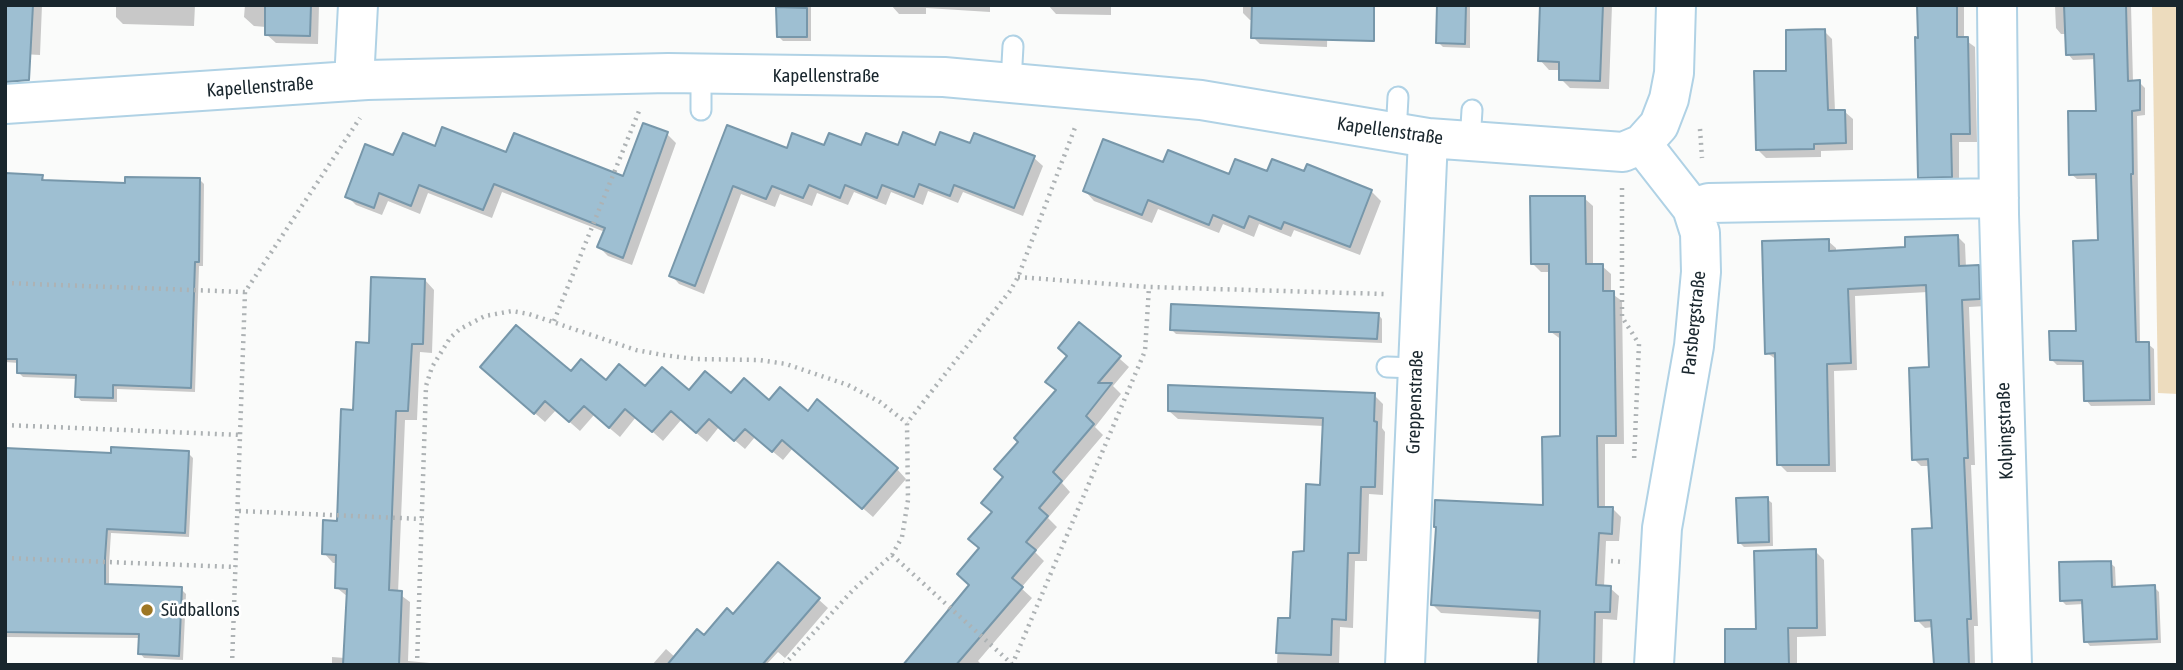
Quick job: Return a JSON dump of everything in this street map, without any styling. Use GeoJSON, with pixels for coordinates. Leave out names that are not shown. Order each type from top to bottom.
{"type":"FeatureCollection","features":[{"type":"Feature","properties":{"kind":"street"},"geometry":{"type":"LineString","coordinates":[[358,5],[360,80]]}},
{"type":"Feature","properties":{"kind":"street"},"geometry":{"type":"LineString","coordinates":[[1642,144],[1658,125],[1669,99],[1674,73],[1676,5]]}},
{"type":"Feature","properties":{"kind":"street","name":"Kolpingstraße"},"geometry":{"type":"LineString","coordinates":[[1997,5],[1998,198],[2012,665]]}},
{"type":"Feature","properties":{"kind":"street","name":"Kapellenstraße"},"geometry":{"type":"LineString","coordinates":[[5,104],[360,80],[646,74],[701,92],[944,77],[1012,64],[1082,88],[1407,123],[1471,126],[1623,152],[1642,144]]}},
{"type":"Feature","properties":{"kind":"street","name":"Greppenstraße"},"geometry":{"type":"LineString","coordinates":[[1405,665],[1421,553],[1402,367],[1420,295],[1407,123]]}},
{"type":"Feature","properties":{"kind":"street","name":"Parsbergstraße"},"geometry":{"type":"LineString","coordinates":[[1642,144],[1692,208],[1700,233],[1701,272],[1694,346],[1662,528],[1654,665]]}},
{"type":"Feature","properties":{"kind":"street"},"geometry":{"type":"LineString","coordinates":[[1692,208],[1715,203],[1998,198]]}},
{"type":"Feature","properties":{"kind":"path"},"geometry":{"type":"LineString","coordinates":[[554,321],[638,113],[645,106],[646,74]]}},
{"type":"Feature","properties":{"kind":"path"},"geometry":{"type":"LineString","coordinates":[[232,665],[245,292],[365,111],[360,80]]}},
{"type":"Feature","properties":{"kind":"path"},"geometry":{"type":"LineString","coordinates":[[784,665],[853,590],[892,555],[902,537],[908,500],[907,423],[1018,278],[1077,123],[1082,88]]}},
{"type":"Feature","properties":{"kind":"path"},"geometry":{"type":"LineString","coordinates":[[1633,187],[1622,183],[1621,236],[1622,317],[1639,344],[1633,466]]}},
{"type":"Feature","properties":{"kind":"path"},"geometry":{"type":"LineString","coordinates":[[1018,278],[1149,287],[1420,295]]}},
{"type":"Feature","properties":{"kind":"path"},"geometry":{"type":"LineString","coordinates":[[5,283],[245,292]]}},
{"type":"Feature","properties":{"kind":"path"},"geometry":{"type":"LineString","coordinates":[[892,555],[1012,664],[1145,351],[1149,287]]}},
{"type":"Feature","properties":{"kind":"path"},"geometry":{"type":"LineString","coordinates":[[417,665],[426,386],[440,352],[460,329],[485,316],[512,311],[554,321],[636,350],[695,359],[759,360],[817,373],[880,402],[907,423]]}},
{"type":"Feature","properties":{"kind":"path"},"geometry":{"type":"LineString","coordinates":[[5,425],[241,435]]}},
{"type":"Feature","properties":{"kind":"path"},"geometry":{"type":"LineString","coordinates":[[239,511],[422,519]]}},
{"type":"Feature","properties":{"kind":"path"},"geometry":{"type":"LineString","coordinates":[[5,558],[236,567]]}},
{"type":"Feature","properties":{"kind":"shaded area"},"geometry":{"type":"Polygon","coordinates":[[[2152,5],[2178,5],[2178,394],[2158,393],[2152,5]]]}},
{"type":"Feature","properties":{"kind":"building"},"geometry":{"type":"Polygon","coordinates":[[[5,5],[33,5],[29,80],[5,82],[5,5]]]}},
{"type":"Feature","properties":{"kind":"building"},"geometry":{"type":"Polygon","coordinates":[[[265,5],[311,5],[310,36],[265,35],[265,5]]]}},
{"type":"Feature","properties":{"kind":"building"},"geometry":{"type":"Polygon","coordinates":[[[1252,5],[1374,5],[1374,41],[1251,38],[1252,5]]]}},
{"type":"Feature","properties":{"kind":"building"},"geometry":{"type":"Polygon","coordinates":[[[1437,5],[1466,5],[1465,44],[1436,43],[1437,5]]]}},
{"type":"Feature","properties":{"kind":"building"},"geometry":{"type":"Polygon","coordinates":[[[1540,5],[1603,5],[1600,81],[1559,80],[1559,62],[1538,61],[1540,5]]]}},
{"type":"Feature","properties":{"kind":"building"},"geometry":{"type":"Polygon","coordinates":[[[1917,5],[1957,5],[1957,37],[1968,37],[1970,134],[1951,134],[1952,177],[1918,178],[1915,37],[1918,38],[1917,5]]]}},
{"type":"Feature","properties":{"kind":"building"},"geometry":{"type":"Polygon","coordinates":[[[2064,5],[2126,5],[2128,81],[2140,80],[2140,110],[2132,111],[2131,174],[2136,342],[2149,342],[2150,400],[2084,401],[2083,361],[2050,360],[2049,331],[2076,331],[2073,241],[2098,240],[2096,174],[2069,175],[2068,111],[2096,111],[2094,54],[2066,55],[2064,5]]]}},
{"type":"Feature","properties":{"kind":"building"},"geometry":{"type":"Polygon","coordinates":[[[776,7],[807,8],[807,37],[777,37],[776,7]]]}},
{"type":"Feature","properties":{"kind":"building"},"geometry":{"type":"Polygon","coordinates":[[[1825,29],[1828,110],[1845,110],[1846,143],[1814,144],[1814,149],[1756,150],[1754,71],[1786,71],[1786,30],[1825,29]]]}},
{"type":"Feature","properties":{"kind":"building"},"geometry":{"type":"Polygon","coordinates":[[[643,123],[668,132],[623,258],[597,247],[605,228],[494,184],[483,210],[419,185],[411,206],[379,193],[374,208],[345,197],[365,144],[393,155],[403,133],[435,146],[442,127],[506,152],[514,133],[623,176],[643,123]]]}},
{"type":"Feature","properties":{"kind":"building"},"geometry":{"type":"Polygon","coordinates":[[[727,125],[787,148],[792,133],[824,145],[829,133],[861,145],[866,133],[898,145],[903,132],[935,145],[940,132],[970,143],[974,133],[1035,156],[1014,208],[954,185],[950,196],[919,184],[914,197],[882,185],[877,198],[845,185],[840,198],[809,185],[803,198],[772,186],[766,199],[733,186],[695,286],[669,276],[727,125]]]}},
{"type":"Feature","properties":{"kind":"building"},"geometry":{"type":"Polygon","coordinates":[[[1103,139],[1163,162],[1168,150],[1229,174],[1235,159],[1267,171],[1272,159],[1304,171],[1307,164],[1372,190],[1350,247],[1284,222],[1281,229],[1249,216],[1244,228],[1213,215],[1209,225],[1148,200],[1142,215],[1083,191],[1103,139]]]}},
{"type":"Feature","properties":{"kind":"building"},"geometry":{"type":"Polygon","coordinates":[[[5,173],[43,175],[42,180],[125,183],[125,177],[200,178],[199,262],[195,262],[191,388],[113,385],[113,398],[75,397],[76,375],[17,373],[17,359],[5,359],[5,173]]]}},
{"type":"Feature","properties":{"kind":"building"},"geometry":{"type":"Polygon","coordinates":[[[1530,196],[1585,196],[1586,264],[1603,264],[1603,291],[1614,291],[1616,436],[1597,436],[1598,507],[1613,507],[1612,534],[1599,533],[1596,585],[1611,586],[1610,612],[1595,612],[1594,665],[1538,665],[1540,611],[1431,605],[1435,500],[1543,505],[1542,437],[1560,436],[1560,332],[1549,332],[1549,264],[1531,264],[1530,196]]]}},
{"type":"Feature","properties":{"kind":"building"},"geometry":{"type":"Polygon","coordinates":[[[1958,235],[1959,266],[1979,265],[1980,299],[1962,300],[1968,458],[1964,458],[1971,619],[1967,619],[1969,665],[1934,665],[1931,620],[1915,621],[1912,529],[1932,528],[1928,459],[1912,460],[1909,368],[1929,367],[1926,285],[1848,289],[1851,363],[1827,364],[1829,465],[1777,465],[1775,353],[1765,354],[1762,241],[1829,239],[1829,251],[1905,247],[1905,237],[1958,235]]]}},
{"type":"Feature","properties":{"kind":"building"},"geometry":{"type":"Polygon","coordinates":[[[371,277],[425,279],[423,344],[412,344],[408,411],[396,411],[389,590],[402,591],[399,665],[343,665],[347,589],[335,588],[336,555],[322,554],[323,520],[337,521],[341,409],[353,410],[356,342],[369,343],[371,277]]]}},
{"type":"Feature","properties":{"kind":"building"},"geometry":{"type":"Polygon","coordinates":[[[1171,304],[1379,313],[1377,339],[1170,330],[1171,304]]]}},
{"type":"Feature","properties":{"kind":"building"},"geometry":{"type":"Polygon","coordinates":[[[1079,322],[1121,356],[1098,383],[1112,383],[1086,416],[1094,424],[1053,472],[1062,481],[1039,508],[1048,516],[1026,542],[1036,550],[1012,578],[1023,587],[956,665],[903,665],[969,585],[957,574],[979,548],[968,539],[992,512],[981,503],[1003,477],[994,469],[1018,442],[1014,438],[1056,390],[1045,382],[1067,356],[1058,348],[1079,322]]]}},
{"type":"Feature","properties":{"kind":"building"},"geometry":{"type":"Polygon","coordinates":[[[516,325],[571,371],[581,359],[606,380],[619,364],[645,386],[662,367],[689,390],[705,371],[731,393],[744,378],[769,400],[780,387],[808,411],[817,399],[898,468],[862,509],[782,440],[772,452],[745,429],[734,441],[709,419],[696,433],[671,411],[652,432],[625,409],[609,428],[584,406],[569,422],[545,401],[534,414],[480,367],[516,325]]]}},
{"type":"Feature","properties":{"kind":"building"},"geometry":{"type":"Polygon","coordinates":[[[1168,385],[1375,393],[1375,487],[1361,487],[1359,553],[1348,553],[1346,620],[1332,619],[1331,655],[1276,653],[1278,618],[1290,618],[1293,552],[1304,551],[1306,484],[1320,485],[1323,418],[1168,411],[1168,385]]]}},
{"type":"Feature","properties":{"kind":"building"},"geometry":{"type":"Polygon","coordinates":[[[111,447],[189,451],[185,533],[107,529],[105,558],[105,584],[182,587],[179,656],[138,654],[139,634],[5,632],[5,448],[111,453],[111,447]]]}},
{"type":"Feature","properties":{"kind":"building"},"geometry":{"type":"Polygon","coordinates":[[[1768,497],[1769,542],[1738,543],[1736,498],[1768,497]]]}},
{"type":"Feature","properties":{"kind":"building"},"geometry":{"type":"Polygon","coordinates":[[[1816,549],[1817,628],[1788,628],[1789,665],[1725,665],[1725,629],[1756,629],[1754,551],[1816,549]]]}},
{"type":"Feature","properties":{"kind":"building"},"geometry":{"type":"Polygon","coordinates":[[[2111,561],[2112,587],[2155,585],[2157,639],[2084,642],[2082,600],[2060,601],[2059,562],[2111,561]]]}},
{"type":"Feature","properties":{"kind":"building"},"geometry":{"type":"Polygon","coordinates":[[[778,562],[820,598],[762,665],[667,665],[697,629],[704,635],[727,608],[733,614],[778,562]]]}},
{"type":"Feature","properties":{"kind":"place","name":"Südballons"},"geometry":{"type":"Point","coordinates":[147,610]}}]}
